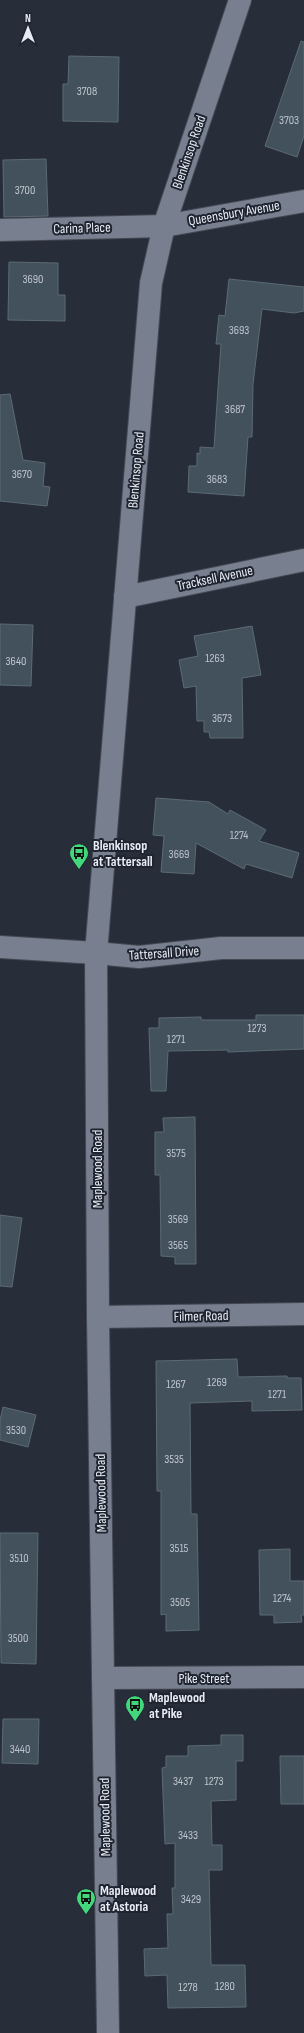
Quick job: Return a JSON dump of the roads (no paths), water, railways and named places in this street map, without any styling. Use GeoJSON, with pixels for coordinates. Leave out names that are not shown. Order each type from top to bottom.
{"type":"FeatureCollection","features":[{"type":"Feature","properties":{"kind":"street","name":"Blenkinsop Road"},"geometry":{"type":"LineString","coordinates":[[96,953],[151,283],[164,226],[240,0]]}},
{"type":"Feature","properties":{"kind":"street","name":"Queensbury Avenue"},"geometry":{"type":"LineString","coordinates":[[164,226],[304,201]]}},
{"type":"Feature","properties":{"kind":"street","name":"Carina Place"},"geometry":{"type":"LineString","coordinates":[[0,230],[164,226]]}},
{"type":"Feature","properties":{"kind":"street","name":"Tracksell Avenue"},"geometry":{"type":"LineString","coordinates":[[125,597],[304,560]]}},
{"type":"Feature","properties":{"kind":"street","name":"Tattersall Drive"},"geometry":{"type":"LineString","coordinates":[[0,947],[138,957],[221,948],[304,948]]}},
{"type":"Feature","properties":{"kind":"street","name":"Maplewood Road"},"geometry":{"type":"LineString","coordinates":[[96,953],[98,1317],[108,2033]]}},
{"type":"Feature","properties":{"kind":"street","name":"Filmer Road"},"geometry":{"type":"LineString","coordinates":[[98,1317],[304,1314]]}},
{"type":"Feature","properties":{"kind":"street","name":"Pike Street"},"geometry":{"type":"LineString","coordinates":[[103,1678],[304,1677]]}},
{"type":"Feature","properties":{"kind":"place","name":"Blenkinsop at Tattersall"},"geometry":{"type":"Point","coordinates":[79,870]}},
{"type":"Feature","properties":{"kind":"place","name":"Maplewood at Pike"},"geometry":{"type":"Point","coordinates":[135,1722]}},
{"type":"Feature","properties":{"kind":"place","name":"Maplewood at Astoria"},"geometry":{"type":"Point","coordinates":[86,1915]}}]}
